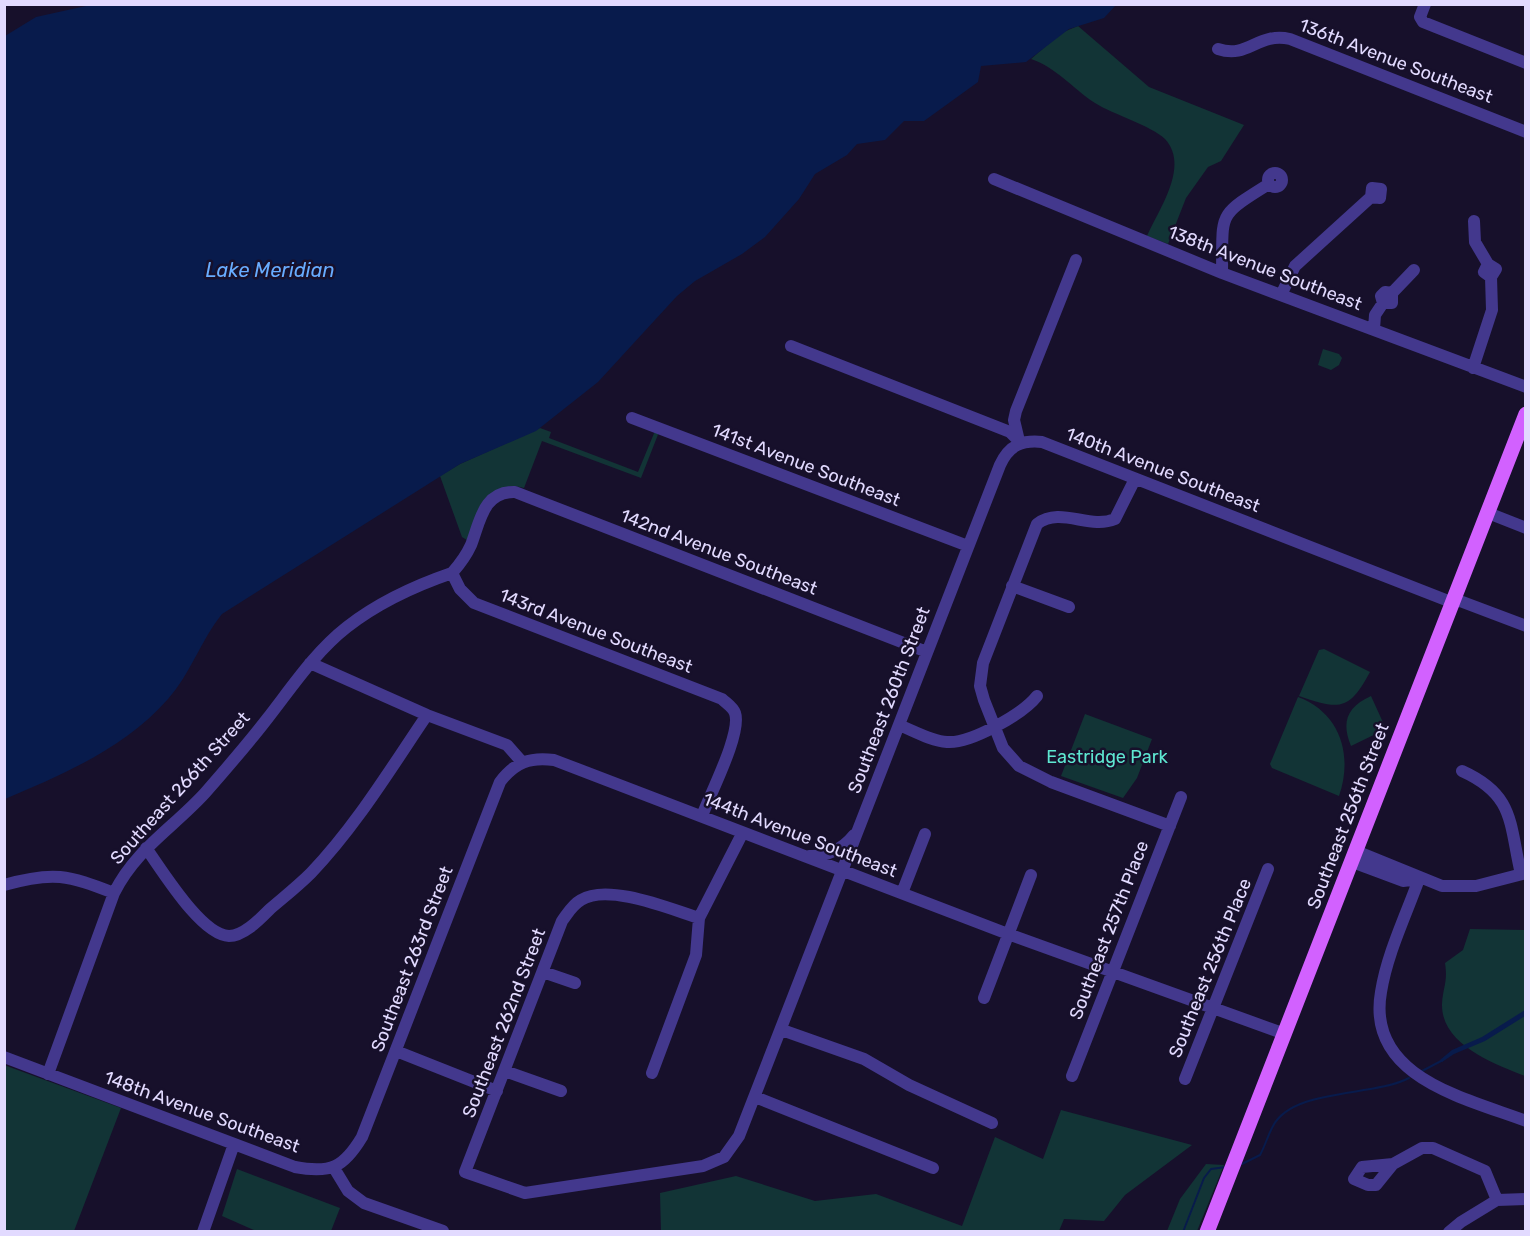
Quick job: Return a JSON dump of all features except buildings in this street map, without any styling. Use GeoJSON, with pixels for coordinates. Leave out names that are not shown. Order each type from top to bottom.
{"type":"FeatureCollection","features":[{"type":"Feature","properties":{"kind":"main road","name":"Southeast 256th Street"},"geometry":{"type":"LineString","coordinates":[[1207,1232],[1526,414]]}},
{"type":"Feature","properties":{"kind":"street"},"geometry":{"type":"LineString","coordinates":[[1425,4],[1420,17],[1423,22],[1526,63]]}},
{"type":"Feature","properties":{"kind":"street","name":"136th Avenue Southeast"},"geometry":{"type":"LineString","coordinates":[[1218,49],[1237,53],[1270,37],[1290,39],[1526,132]]}},
{"type":"Feature","properties":{"kind":"street","name":"138th Avenue Southeast"},"geometry":{"type":"LineString","coordinates":[[994,179],[1222,273],[1526,387]]}},
{"type":"Feature","properties":{"kind":"street"},"geometry":{"type":"LineString","coordinates":[[1222,273],[1223,223],[1227,212],[1269,184]]}},
{"type":"Feature","properties":{"kind":"street"},"geometry":{"type":"LineString","coordinates":[[1281,295],[1295,266],[1371,197]]}},
{"type":"Feature","properties":{"kind":"street"},"geometry":{"type":"LineString","coordinates":[[1473,368],[1492,310],[1490,271],[1475,242],[1474,221]]}},
{"type":"Feature","properties":{"kind":"street"},"geometry":{"type":"LineString","coordinates":[[1020,442],[1014,420],[1016,411],[1076,260]]}},
{"type":"Feature","properties":{"kind":"street"},"geometry":{"type":"LineString","coordinates":[[1374,329],[1375,315],[1383,303],[1392,303],[1392,293],[1414,270]]}},
{"type":"Feature","properties":{"kind":"street","name":"140th Avenue Southeast"},"geometry":{"type":"LineString","coordinates":[[791,346],[1010,432],[1020,442],[1042,442],[1451,602],[1460,601],[1526,626]]}},
{"type":"Feature","properties":{"kind":"street","name":"141st Avenue Southeast"},"geometry":{"type":"LineString","coordinates":[[632,418],[968,546]]}},
{"type":"Feature","properties":{"kind":"street","name":"Southeast 260th Street"},"geometry":{"type":"LineString","coordinates":[[724,1157],[739,1136],[782,1030],[1004,455],[1020,442]]}},
{"type":"Feature","properties":{"kind":"street"},"geometry":{"type":"LineString","coordinates":[[1135,479],[1115,519],[1107,523],[1058,516],[1046,517],[1037,524],[980,675],[980,686],[994,725],[1008,754],[1027,771],[1170,826]]}},
{"type":"Feature","properties":{"kind":"street","name":"142nd Avenue Southeast"},"geometry":{"type":"LineString","coordinates":[[452,573],[470,547],[485,505],[497,495],[510,492],[523,494],[927,652]]}},
{"type":"Feature","properties":{"kind":"street"},"geometry":{"type":"LineString","coordinates":[[1488,513],[1526,528]]}},
{"type":"Feature","properties":{"kind":"street","name":"Southeast 266th Street"},"geometry":{"type":"LineString","coordinates":[[48,1074],[114,893],[129,866],[203,795],[249,743],[310,663],[348,627],[391,598],[420,584],[452,573]]}},
{"type":"Feature","properties":{"kind":"street","name":"143rd Avenue Southeast"},"geometry":{"type":"LineString","coordinates":[[452,573],[460,589],[474,603],[722,699],[735,713],[733,737],[702,816]]}},
{"type":"Feature","properties":{"kind":"street"},"geometry":{"type":"LineString","coordinates":[[1012,586],[1069,607]]}},
{"type":"Feature","properties":{"kind":"street"},"geometry":{"type":"LineString","coordinates":[[310,663],[427,715],[507,745],[522,762]]}},
{"type":"Feature","properties":{"kind":"street"},"geometry":{"type":"LineString","coordinates":[[899,725],[947,742],[967,739],[1022,711],[1037,696]]}},
{"type":"Feature","properties":{"kind":"street"},"geometry":{"type":"LineString","coordinates":[[146,848],[201,920],[222,934],[230,936],[249,927],[311,873],[377,789],[427,715]]}},
{"type":"Feature","properties":{"kind":"street","name":"144th Avenue Southeast"},"geometry":{"type":"LineString","coordinates":[[522,762],[541,758],[554,760],[702,816],[742,834],[1008,934],[1213,1010],[1235,1014],[1285,1034]]}},
{"type":"Feature","properties":{"kind":"street","name":"Southeast 263rd Street"},"geometry":{"type":"LineString","coordinates":[[334,1168],[347,1158],[362,1137],[491,801],[509,770],[522,762]]}},
{"type":"Feature","properties":{"kind":"street"},"geometry":{"type":"LineString","coordinates":[[1354,857],[1403,881],[1419,879],[1457,888],[1476,886],[1523,874],[1504,803],[1489,785],[1462,771]]}},
{"type":"Feature","properties":{"kind":"street","name":"Southeast 257th Place"},"geometry":{"type":"LineString","coordinates":[[1072,1076],[1180,797]]}},
{"type":"Feature","properties":{"kind":"street"},"geometry":{"type":"LineString","coordinates":[[798,854],[823,855],[837,849],[850,840],[860,827]]}},
{"type":"Feature","properties":{"kind":"street"},"geometry":{"type":"LineString","coordinates":[[652,1073],[696,955],[699,918],[742,834]]}},
{"type":"Feature","properties":{"kind":"street"},"geometry":{"type":"LineString","coordinates":[[902,894],[925,834]]}},
{"type":"Feature","properties":{"kind":"street","name":"Southeast 256th Place"},"geometry":{"type":"LineString","coordinates":[[1185,1079],[1268,869]]}},
{"type":"Feature","properties":{"kind":"street"},"geometry":{"type":"LineString","coordinates":[[4,885],[29,877],[56,875],[78,879],[114,893]]}},
{"type":"Feature","properties":{"kind":"street"},"geometry":{"type":"LineString","coordinates":[[984,998],[1031,875]]}},
{"type":"Feature","properties":{"kind":"street"},"geometry":{"type":"LineString","coordinates":[[1419,879],[1380,993],[1380,1013],[1389,1047],[1408,1070],[1443,1090],[1526,1121]]}},
{"type":"Feature","properties":{"kind":"street","name":"Southeast 262nd Street"},"geometry":{"type":"LineString","coordinates":[[699,918],[621,895],[588,896],[571,908],[562,921],[465,1172],[525,1193],[703,1166],[724,1157]]}},
{"type":"Feature","properties":{"kind":"street"},"geometry":{"type":"LineString","coordinates":[[543,972],[575,983]]}},
{"type":"Feature","properties":{"kind":"street"},"geometry":{"type":"LineString","coordinates":[[782,1030],[864,1059],[909,1085],[992,1123]]}},
{"type":"Feature","properties":{"kind":"street"},"geometry":{"type":"LineString","coordinates":[[396,1051],[497,1091]]}},
{"type":"Feature","properties":{"kind":"street","name":"148th Avenue Southeast"},"geometry":{"type":"LineString","coordinates":[[4,1057],[295,1167],[315,1171],[334,1168]]}},
{"type":"Feature","properties":{"kind":"street"},"geometry":{"type":"LineString","coordinates":[[505,1071],[561,1091]]}},
{"type":"Feature","properties":{"kind":"street"},"geometry":{"type":"LineString","coordinates":[[755,1097],[933,1168]]}},
{"type":"Feature","properties":{"kind":"street"},"geometry":{"type":"LineString","coordinates":[[203,1232],[234,1144]]}},
{"type":"Feature","properties":{"kind":"street"},"geometry":{"type":"LineString","coordinates":[[1393,1164],[1422,1148],[1445,1151],[1485,1171],[1497,1200]]}},
{"type":"Feature","properties":{"kind":"street"},"geometry":{"type":"LineString","coordinates":[[334,1168],[348,1191],[359,1200],[443,1231]]}},
{"type":"Feature","properties":{"kind":"street"},"geometry":{"type":"LineString","coordinates":[[1449,1232],[1461,1221],[1497,1200],[1526,1198]]}},
{"type":"Feature","properties":{"kind":"green space"},"geometry":{"type":"Polygon","coordinates":[[[1078,26],[1149,87],[1244,125],[1221,161],[1208,167],[1186,198],[1168,244],[1147,236],[1165,201],[1173,174],[1172,150],[1165,139],[1151,129],[1095,103],[1057,73],[1031,59],[1061,33],[1078,26]]]}},
{"type":"Feature","properties":{"kind":"green space"},"geometry":{"type":"Polygon","coordinates":[[[1323,349],[1339,354],[1342,358],[1339,365],[1331,370],[1318,365],[1323,349]]]}},
{"type":"Feature","properties":{"kind":"green space"},"geometry":{"type":"Polygon","coordinates":[[[540,428],[551,432],[549,438],[638,472],[655,431],[659,432],[641,478],[542,441],[524,488],[512,486],[494,494],[481,510],[467,540],[462,537],[440,476],[460,464],[540,428]]]}},
{"type":"Feature","properties":{"kind":"green space"},"geometry":{"type":"Polygon","coordinates":[[[1324,649],[1370,672],[1356,694],[1342,704],[1324,704],[1299,696],[1319,650],[1324,649]]]}},
{"type":"Feature","properties":{"kind":"green space"},"geometry":{"type":"Polygon","coordinates":[[[1371,696],[1386,729],[1351,746],[1347,730],[1348,716],[1356,705],[1371,696]]]}},
{"type":"Feature","properties":{"kind":"green space"},"geometry":{"type":"Polygon","coordinates":[[[1298,697],[1313,704],[1325,714],[1334,725],[1340,738],[1345,766],[1339,796],[1272,768],[1270,764],[1298,697]]]}},
{"type":"Feature","properties":{"kind":"green space","name":"Eastridge Park"},"geometry":{"type":"Polygon","coordinates":[[[1085,714],[1152,739],[1137,778],[1123,798],[1061,776],[1085,714]]]}},
{"type":"Feature","properties":{"kind":"green space"},"geometry":{"type":"Polygon","coordinates":[[[1470,929],[1525,930],[1525,1076],[1472,1051],[1450,1031],[1444,1018],[1442,1004],[1446,980],[1445,963],[1463,950],[1470,929]]]}},
{"type":"Feature","properties":{"kind":"green space"},"geometry":{"type":"Polygon","coordinates":[[[4,1065],[121,1108],[74,1231],[5,1231],[4,1065]]]}},
{"type":"Feature","properties":{"kind":"green space"},"geometry":{"type":"Polygon","coordinates":[[[1061,1110],[1192,1145],[1125,1195],[1104,1221],[1064,1219],[1059,1231],[661,1231],[660,1193],[736,1176],[815,1201],[876,1194],[962,1226],[995,1137],[1043,1159],[1061,1110]]]}},
{"type":"Feature","properties":{"kind":"green space"},"geometry":{"type":"Polygon","coordinates":[[[1206,1164],[1224,1165],[1197,1231],[1167,1231],[1180,1199],[1206,1164]]]}},
{"type":"Feature","properties":{"kind":"green space"},"geometry":{"type":"Polygon","coordinates":[[[237,1169],[340,1208],[331,1231],[256,1231],[222,1216],[237,1169]]]}},
{"type":"Feature","properties":{"kind":"water","name":"Lake Meridian"},"geometry":{"type":"Polygon","coordinates":[[[95,4],[1116,5],[1104,18],[1069,29],[1026,62],[981,66],[978,82],[924,121],[904,121],[885,140],[857,144],[847,155],[815,174],[799,199],[765,237],[742,254],[695,281],[677,296],[598,382],[536,431],[460,464],[222,614],[176,689],[133,732],[71,769],[5,799],[5,36],[36,17],[95,4]]]}},
{"type":"Feature","properties":{"kind":"water"},"geometry":{"type":"Polygon","coordinates":[[[1525,1010],[1525,1016],[1485,1041],[1454,1054],[1442,1062],[1440,1060],[1452,1050],[1482,1037],[1525,1010]]]}},
{"type":"Feature","properties":{"kind":"waterway"},"geometry":{"type":"LineString","coordinates":[[1422,1071],[1443,1060]]}},
{"type":"Feature","properties":{"kind":"waterway"},"geometry":{"type":"LineString","coordinates":[[1242,1164],[1260,1155],[1273,1126],[1283,1114],[1298,1105],[1315,1099],[1394,1084],[1409,1078]]}},
{"type":"Feature","properties":{"kind":"waterway"},"geometry":{"type":"LineString","coordinates":[[1183,1232],[1204,1178],[1211,1169],[1226,1167]]}}]}
